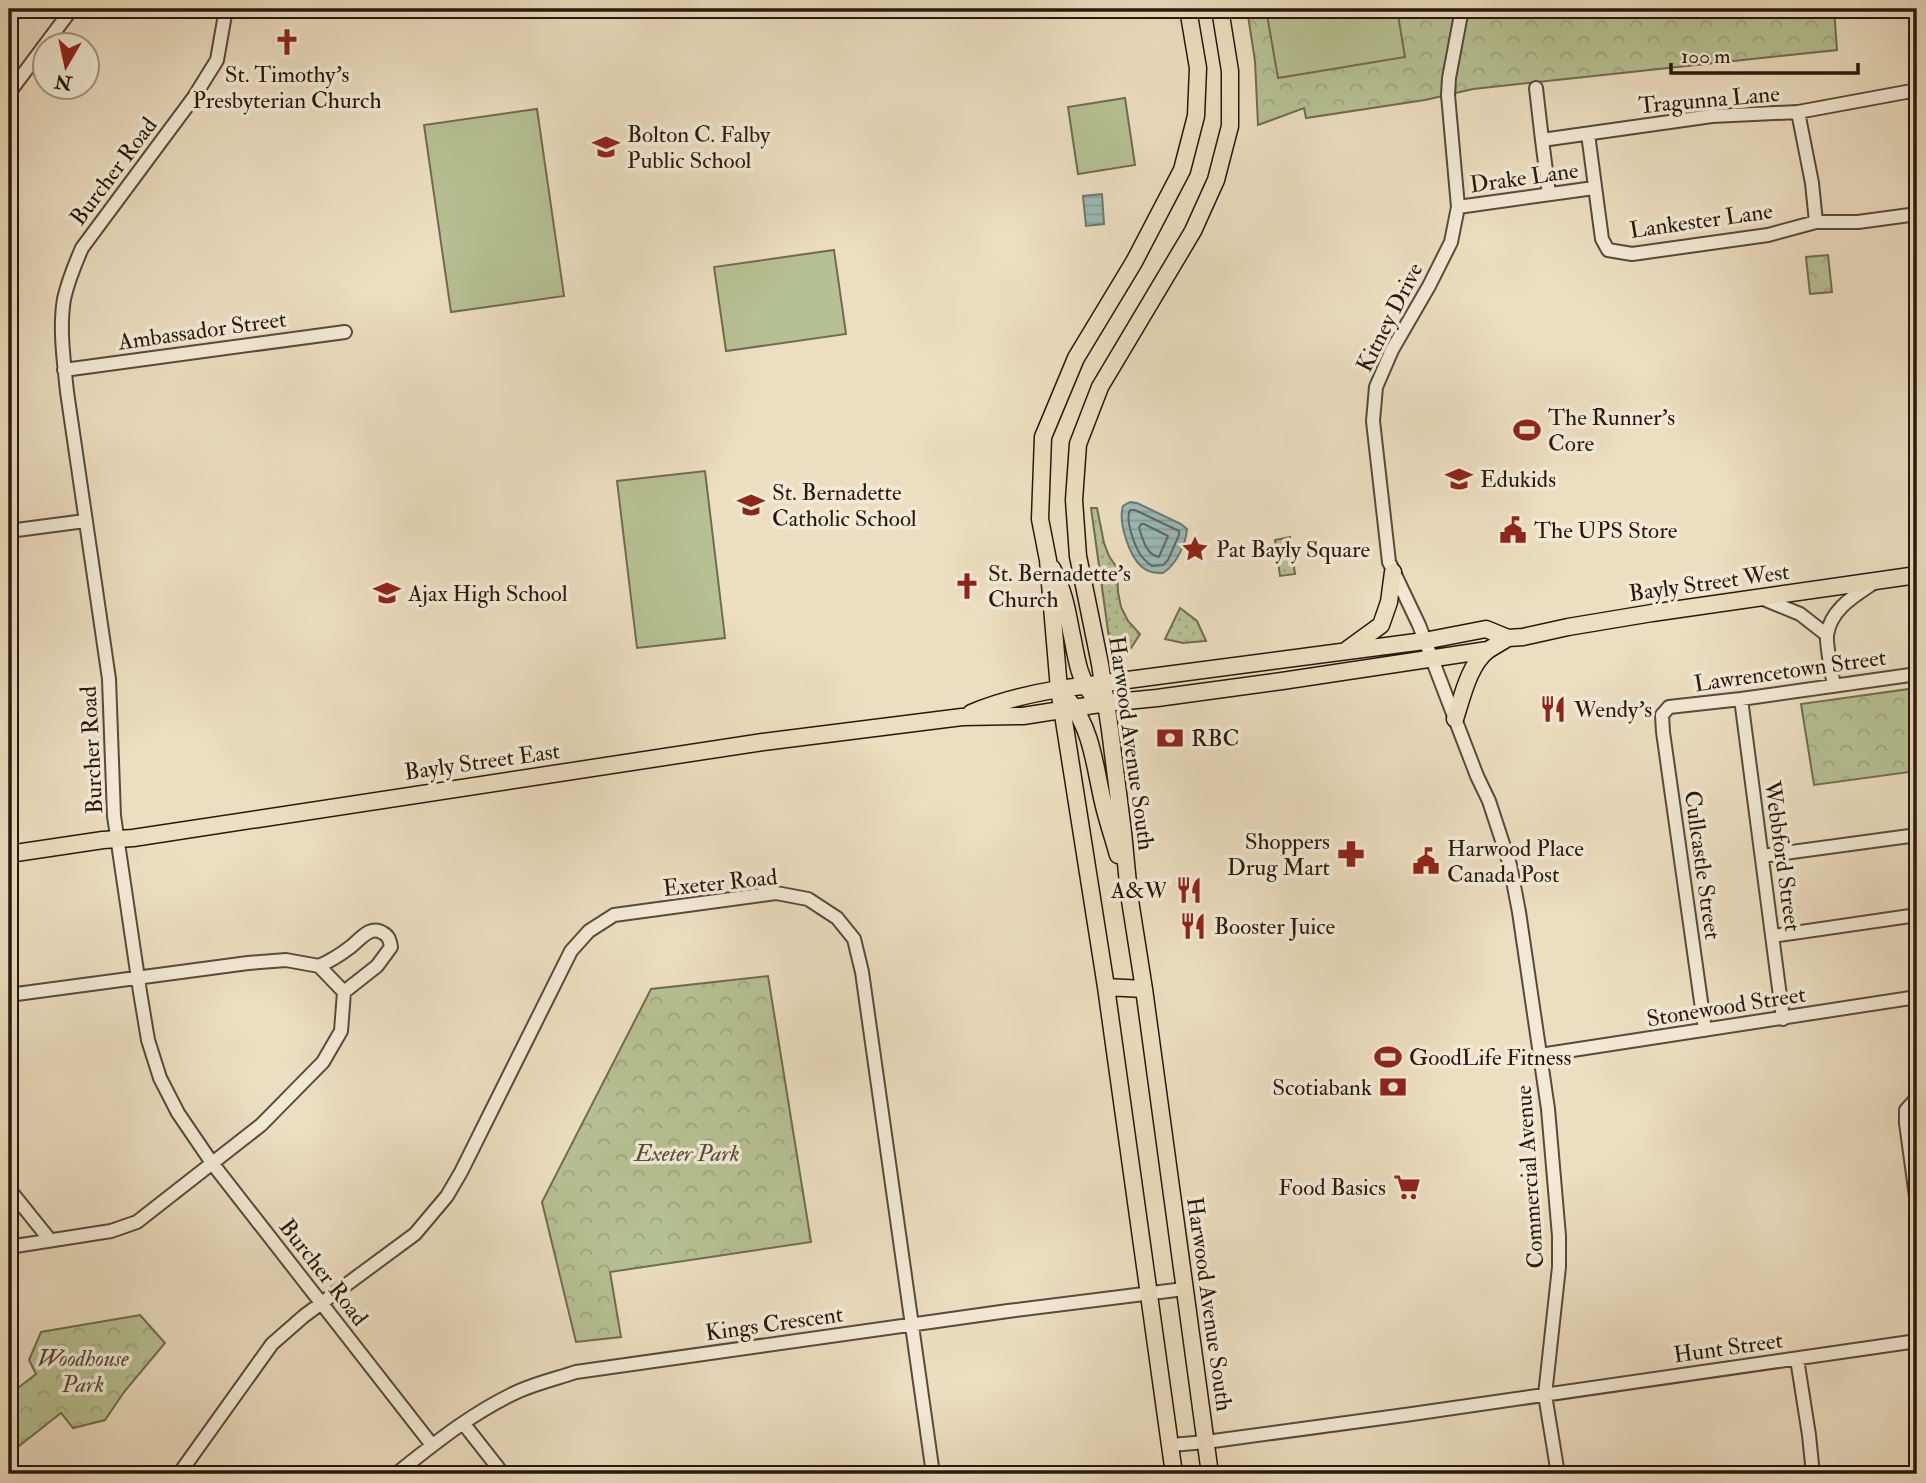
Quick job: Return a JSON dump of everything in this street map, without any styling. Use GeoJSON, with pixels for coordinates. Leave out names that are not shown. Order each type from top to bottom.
{"type":"FeatureCollection","features":[{"type":"Feature","properties":{"kind":"main road"},"geometry":{"type":"LineString","coordinates":[[1129,894],[1103,804],[1087,733],[1069,709],[1059,688],[1048,560],[1040,519],[1043,438],[1076,358],[1135,262],[1182,170],[1196,116],[1198,68],[1188,9]]}},
{"type":"Feature","properties":{"kind":"main road","name":"Harwood Avenue South"},"geometry":{"type":"LineString","coordinates":[[1093,684],[1100,664],[1078,556],[1074,500],[1078,444],[1100,387],[1193,231],[1216,180],[1230,126],[1230,71],[1220,9]]}},
{"type":"Feature","properties":{"kind":"main road"},"geometry":{"type":"LineString","coordinates":[[1048,560],[1061,585],[1078,667],[1093,684],[1094,698],[1106,703]]}},
{"type":"Feature","properties":{"kind":"main road"},"geometry":{"type":"LineString","coordinates":[[1348,650],[1381,625],[1389,602],[1393,572]]}},
{"type":"Feature","properties":{"kind":"main road","name":"Bayly Street West"},"geometry":{"type":"LineString","coordinates":[[1059,688],[1424,641],[1486,629],[1508,638],[1523,637],[1652,613],[1917,575]]}},
{"type":"Feature","properties":{"kind":"main road","name":"Bayly Street West"},"geometry":{"type":"LineString","coordinates":[[1069,709],[1488,650],[1508,638]]}},
{"type":"Feature","properties":{"kind":"main road"},"geometry":{"type":"LineString","coordinates":[[1455,719],[1467,680],[1482,654],[1488,650]]}},
{"type":"Feature","properties":{"kind":"main road","name":"Bayly Street East"},"geometry":{"type":"LineString","coordinates":[[962,717],[994,704],[1059,688]]}},
{"type":"Feature","properties":{"kind":"main road","name":"Harwood Avenue South"},"geometry":{"type":"LineString","coordinates":[[1106,703],[1129,894],[1210,1474]]}},
{"type":"Feature","properties":{"kind":"main road"},"geometry":{"type":"LineString","coordinates":[[1069,709],[1174,1474]]}},
{"type":"Feature","properties":{"kind":"main road","name":"Bayly Street East"},"geometry":{"type":"LineString","coordinates":[[9,854],[762,743],[962,717],[1023,716],[1069,709]]}},
{"type":"Feature","properties":{"kind":"main road"},"geometry":{"type":"LineString","coordinates":[[1106,987],[1144,989]]}},
{"type":"Feature","properties":{"kind":"street"},"geometry":{"type":"LineString","coordinates":[[9,93],[70,9]]}},
{"type":"Feature","properties":{"kind":"street","name":"Burcher Road"},"geometry":{"type":"LineString","coordinates":[[226,9],[217,60],[194,97],[82,248],[64,300],[64,370],[109,679],[114,816],[137,978],[148,1040],[160,1078],[178,1113],[212,1163],[432,1445]]}},
{"type":"Feature","properties":{"kind":"street","name":"Kitney Drive"},"geometry":{"type":"LineString","coordinates":[[1424,641],[1390,562],[1373,421],[1376,387],[1392,350],[1451,242],[1458,206],[1448,95],[1462,9]]}},
{"type":"Feature","properties":{"kind":"street"},"geometry":{"type":"LineString","coordinates":[[1536,88],[1549,194]]}},
{"type":"Feature","properties":{"kind":"street","name":"Tragunna Lane"},"geometry":{"type":"LineString","coordinates":[[1542,140],[1712,116],[1798,112],[1917,90]]}},
{"type":"Feature","properties":{"kind":"street"},"geometry":{"type":"LineString","coordinates":[[1798,112],[1812,183],[1816,222]]}},
{"type":"Feature","properties":{"kind":"street","name":"Lankester Lane"},"geometry":{"type":"LineString","coordinates":[[1588,134],[1602,239],[1608,250],[1632,254],[1768,235],[1816,222],[1858,222],[1917,214]]}},
{"type":"Feature","properties":{"kind":"street","name":"Drake Lane"},"geometry":{"type":"LineString","coordinates":[[1458,206],[1594,188]]}},
{"type":"Feature","properties":{"kind":"street","name":"Ambassador Street"},"geometry":{"type":"LineString","coordinates":[[64,370],[345,332]]}},
{"type":"Feature","properties":{"kind":"street"},"geometry":{"type":"LineString","coordinates":[[9,531],[85,521]]}},
{"type":"Feature","properties":{"kind":"street"},"geometry":{"type":"LineString","coordinates":[[1834,686],[1827,635],[1834,616],[1843,604],[1875,582]]}},
{"type":"Feature","properties":{"kind":"street"},"geometry":{"type":"LineString","coordinates":[[1760,598],[1800,614],[1827,635]]}},
{"type":"Feature","properties":{"kind":"street","name":"Commercial Avenue"},"geometry":{"type":"LineString","coordinates":[[1424,641],[1489,801],[1510,865],[1519,912],[1548,1109],[1559,1236],[1559,1267],[1545,1395],[1558,1474]]}},
{"type":"Feature","properties":{"kind":"street","name":"Lawrencetown Street"},"geometry":{"type":"LineString","coordinates":[[1669,707],[1917,674]]}},
{"type":"Feature","properties":{"kind":"street","name":"Webbford Street"},"geometry":{"type":"LineString","coordinates":[[1741,699],[1783,1018]]}},
{"type":"Feature","properties":{"kind":"street","name":"Cullcastle Street"},"geometry":{"type":"LineString","coordinates":[[1669,707],[1662,715],[1662,732],[1705,1030]]}},
{"type":"Feature","properties":{"kind":"street"},"geometry":{"type":"LineString","coordinates":[[1762,856],[1917,835]]}},
{"type":"Feature","properties":{"kind":"street","name":"Exeter Road"},"geometry":{"type":"LineString","coordinates":[[179,1474],[272,1344],[321,1303],[415,1234],[447,1196],[571,951],[589,931],[614,915],[776,893],[808,899],[837,918],[854,940],[863,972],[933,1474]]}},
{"type":"Feature","properties":{"kind":"street"},"geometry":{"type":"LineString","coordinates":[[1773,936],[1917,915]]}},
{"type":"Feature","properties":{"kind":"street"},"geometry":{"type":"LineString","coordinates":[[9,1247],[111,1231],[137,1222],[261,1125],[323,1062],[341,1031],[344,992],[377,966],[391,947],[390,940],[385,933],[370,931],[350,948],[319,966]]}},
{"type":"Feature","properties":{"kind":"street"},"geometry":{"type":"LineString","coordinates":[[9,995],[286,960],[319,966],[344,992]]}},
{"type":"Feature","properties":{"kind":"street","name":"Stonewood Street"},"geometry":{"type":"LineString","coordinates":[[1540,1055],[1917,997]]}},
{"type":"Feature","properties":{"kind":"street"},"geometry":{"type":"LineString","coordinates":[[1917,1098],[1906,1110],[1917,1204]]}},
{"type":"Feature","properties":{"kind":"street"},"geometry":{"type":"LineString","coordinates":[[9,1189],[50,1240]]}},
{"type":"Feature","properties":{"kind":"street","name":"Kings Crescent"},"geometry":{"type":"LineString","coordinates":[[397,1474],[432,1445],[482,1410],[522,1390],[576,1372],[1184,1289]]}},
{"type":"Feature","properties":{"kind":"street","name":"Hunt Street"},"geometry":{"type":"LineString","coordinates":[[1206,1442],[1917,1341]]}},
{"type":"Feature","properties":{"kind":"street"},"geometry":{"type":"LineString","coordinates":[[1797,1359],[1813,1474]]}},
{"type":"Feature","properties":{"kind":"street"},"geometry":{"type":"LineString","coordinates":[[463,1423],[503,1474]]}},
{"type":"Feature","properties":{"kind":"street"},"geometry":{"type":"LineString","coordinates":[[1171,1445],[1206,1442]]}},
{"type":"Feature","properties":{"kind":"green space"},"geometry":{"type":"Polygon","coordinates":[[[1247,9],[1834,9],[1837,50],[1473,89],[1425,100],[1306,118],[1304,108],[1258,125],[1255,61],[1247,9]]]}},
{"type":"Feature","properties":{"kind":"green space"},"geometry":{"type":"Polygon","coordinates":[[[1266,9],[1397,9],[1405,57],[1278,78],[1266,9]]]}},
{"type":"Feature","properties":{"kind":"green space"},"geometry":{"type":"Polygon","coordinates":[[[1125,98],[1135,165],[1078,174],[1068,107],[1125,98]]]}},
{"type":"Feature","properties":{"kind":"green space"},"geometry":{"type":"Polygon","coordinates":[[[537,109],[564,296],[451,312],[424,125],[537,109]]]}},
{"type":"Feature","properties":{"kind":"green space"},"geometry":{"type":"Polygon","coordinates":[[[834,250],[846,334],[726,351],[714,267],[834,250]]]}},
{"type":"Feature","properties":{"kind":"green space"},"geometry":{"type":"Polygon","coordinates":[[[1828,255],[1832,292],[1810,294],[1806,257],[1828,255]]]}},
{"type":"Feature","properties":{"kind":"green space"},"geometry":{"type":"Polygon","coordinates":[[[705,471],[725,638],[637,648],[617,481],[705,471]]]}},
{"type":"Feature","properties":{"kind":"green space"},"geometry":{"type":"Polygon","coordinates":[[[1091,508],[1097,508],[1104,543],[1117,568],[1121,607],[1128,621],[1140,634],[1131,648],[1109,638],[1091,508]]]}},
{"type":"Feature","properties":{"kind":"green space"},"geometry":{"type":"Polygon","coordinates":[[[1290,537],[1295,574],[1280,576],[1275,540],[1290,537]]]}},
{"type":"Feature","properties":{"kind":"green space"},"geometry":{"type":"Polygon","coordinates":[[[1180,608],[1197,621],[1206,641],[1183,643],[1165,639],[1180,608]]]}},
{"type":"Feature","properties":{"kind":"green space"},"geometry":{"type":"Polygon","coordinates":[[[1909,689],[1917,771],[1814,785],[1801,704],[1909,689]]]}},
{"type":"Feature","properties":{"kind":"green space","name":"Exeter Park"},"geometry":{"type":"Polygon","coordinates":[[[768,976],[811,1242],[610,1272],[621,1337],[576,1342],[542,1202],[651,989],[768,976]]]}},
{"type":"Feature","properties":{"kind":"green space","name":"Woodhouse Park"},"geometry":{"type":"Polygon","coordinates":[[[140,1315],[165,1343],[124,1392],[105,1420],[73,1428],[61,1413],[9,1454],[9,1395],[36,1374],[29,1360],[41,1332],[140,1315]]]}},
{"type":"Feature","properties":{"kind":"water"},"geometry":{"type":"Polygon","coordinates":[[[1102,194],[1104,224],[1086,226],[1083,196],[1102,194]]]}},
{"type":"Feature","properties":{"kind":"water"},"geometry":{"type":"Polygon","coordinates":[[[1130,502],[1187,529],[1179,554],[1163,573],[1145,569],[1137,562],[1129,547],[1123,529],[1122,513],[1123,506],[1130,502]]]}},
{"type":"Feature","properties":{"kind":"place","name":"St. Timothy's Presbyterian Church"},"geometry":{"type":"Point","coordinates":[287,42]}},
{"type":"Feature","properties":{"kind":"place","name":"Bolton C. Falby Public School"},"geometry":{"type":"Point","coordinates":[606,147]}},
{"type":"Feature","properties":{"kind":"place","name":"The Runner's Core"},"geometry":{"type":"Point","coordinates":[1527,430]}},
{"type":"Feature","properties":{"kind":"place","name":"Edukids"},"geometry":{"type":"Point","coordinates":[1459,479]}},
{"type":"Feature","properties":{"kind":"place","name":"St. Bernadette Catholic School"},"geometry":{"type":"Point","coordinates":[751,505]}},
{"type":"Feature","properties":{"kind":"place","name":"The UPS Store"},"geometry":{"type":"Point","coordinates":[1513,530]}},
{"type":"Feature","properties":{"kind":"place","name":"Pat Bayly Square"},"geometry":{"type":"Point","coordinates":[1195,549]}},
{"type":"Feature","properties":{"kind":"place","name":"St. Bernadette's Church"},"geometry":{"type":"Point","coordinates":[967,586]}},
{"type":"Feature","properties":{"kind":"place","name":"Ajax High School"},"geometry":{"type":"Point","coordinates":[387,593]}},
{"type":"Feature","properties":{"kind":"place","name":"Wendy's"},"geometry":{"type":"Point","coordinates":[1553,709]}},
{"type":"Feature","properties":{"kind":"place","name":"RBC"},"geometry":{"type":"Point","coordinates":[1170,738]}},
{"type":"Feature","properties":{"kind":"place","name":"Shoppers Drug Mart"},"geometry":{"type":"Point","coordinates":[1351,854]}},
{"type":"Feature","properties":{"kind":"place","name":"Harwood Place Canada Post"},"geometry":{"type":"Point","coordinates":[1426,861]}},
{"type":"Feature","properties":{"kind":"place","name":"A&W"},"geometry":{"type":"Point","coordinates":[1189,890]}},
{"type":"Feature","properties":{"kind":"place","name":"Booster Juice"},"geometry":{"type":"Point","coordinates":[1193,926]}},
{"type":"Feature","properties":{"kind":"place","name":"GoodLife Fitness"},"geometry":{"type":"Point","coordinates":[1388,1057]}},
{"type":"Feature","properties":{"kind":"place","name":"Scotiabank"},"geometry":{"type":"Point","coordinates":[1393,1087]}},
{"type":"Feature","properties":{"kind":"place","name":"Food Basics"},"geometry":{"type":"Point","coordinates":[1407,1187]}}]}
